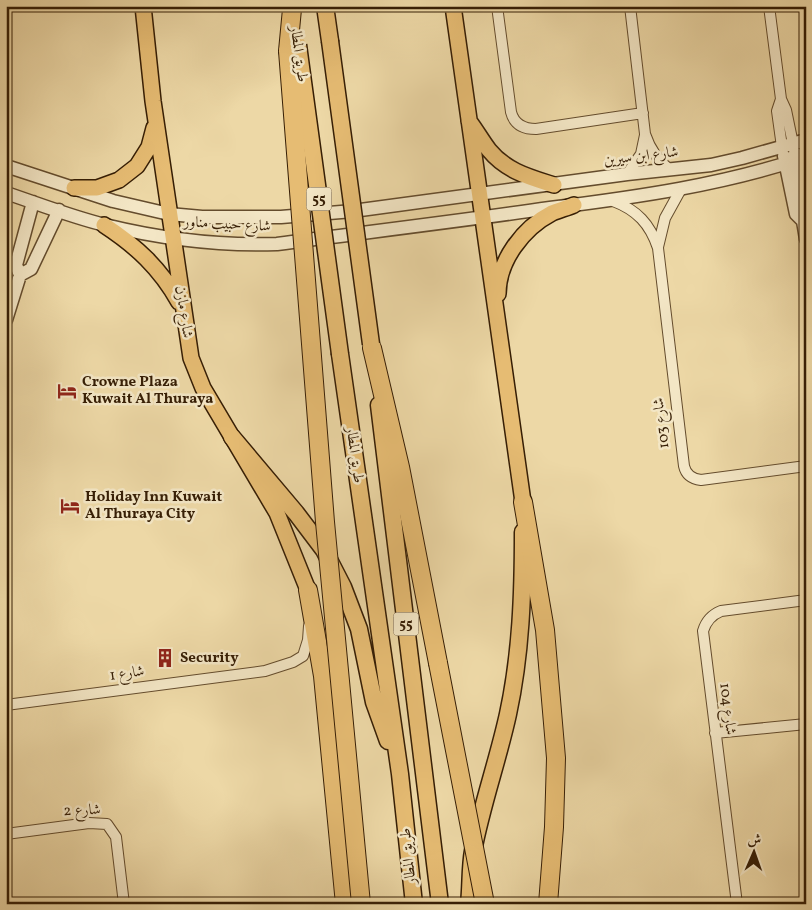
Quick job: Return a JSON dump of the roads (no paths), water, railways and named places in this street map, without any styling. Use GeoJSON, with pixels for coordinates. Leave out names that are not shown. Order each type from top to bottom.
{"type":"FeatureCollection","features":[{"type":"Feature","properties":{"kind":"highway","name":"طريق المطار"},"geometry":{"type":"LineString","coordinates":[[325,6],[372,346],[440,904]]}},
{"type":"Feature","properties":{"kind":"highway"},"geometry":{"type":"LineString","coordinates":[[292,8],[293,48],[326,532],[361,904]]}},
{"type":"Feature","properties":{"kind":"highway","name":"طريق المطار"},"geometry":{"type":"LineString","coordinates":[[293,48],[340,354],[400,774],[414,904]]}},
{"type":"Feature","properties":{"kind":"highway"},"geometry":{"type":"LineString","coordinates":[[372,346],[400,467],[485,904]]}},
{"type":"Feature","properties":{"kind":"highway"},"geometry":{"type":"LineString","coordinates":[[232,437],[296,513],[324,550],[343,587],[359,629],[374,702],[400,774]]}},
{"type":"Feature","properties":{"kind":"highway"},"geometry":{"type":"LineString","coordinates":[[469,904],[472,853],[483,804],[508,714],[514,678],[522,604],[523,502]]}},
{"type":"Feature","properties":{"kind":"highway"},"geometry":{"type":"LineString","coordinates":[[523,502],[544,630],[556,758],[554,827],[548,904]]}},
{"type":"Feature","properties":{"kind":"highway"},"geometry":{"type":"LineString","coordinates":[[308,590],[323,676],[346,904]]}},
{"type":"Feature","properties":{"kind":"main road","name":"شارع مازن"},"geometry":{"type":"LineString","coordinates":[[143,6],[153,101],[191,358],[203,388],[277,513],[308,590]]}},
{"type":"Feature","properties":{"kind":"main road"},"geometry":{"type":"LineString","coordinates":[[454,6],[478,195],[498,316],[523,502]]}},
{"type":"Feature","properties":{"kind":"main road"},"geometry":{"type":"LineString","coordinates":[[74,188],[97,188],[118,180],[137,166],[149,147],[155,124],[153,101]]}},
{"type":"Feature","properties":{"kind":"main road"},"geometry":{"type":"LineString","coordinates":[[468,120],[488,149],[500,161],[516,172],[554,185]]}},
{"type":"Feature","properties":{"kind":"main road"},"geometry":{"type":"LineString","coordinates":[[498,316],[498,288],[505,262],[517,242],[533,226],[552,213],[574,205]]}},
{"type":"Feature","properties":{"kind":"main road"},"geometry":{"type":"LineString","coordinates":[[104,225],[129,241],[151,261],[169,284],[183,310]]}},
{"type":"Feature","properties":{"kind":"street"},"geometry":{"type":"LineString","coordinates":[[498,6],[510,112],[518,125],[536,129],[643,113]]}},
{"type":"Feature","properties":{"kind":"street"},"geometry":{"type":"LineString","coordinates":[[630,6],[645,134],[651,150],[662,164],[670,170]]}},
{"type":"Feature","properties":{"kind":"street"},"geometry":{"type":"LineString","coordinates":[[769,6],[781,99],[786,110],[794,144],[806,208]]}},
{"type":"Feature","properties":{"kind":"street"},"geometry":{"type":"LineString","coordinates":[[627,174],[641,154],[645,134]]}},
{"type":"Feature","properties":{"kind":"street","name":"شارع ابن سيرين"},"geometry":{"type":"LineString","coordinates":[[478,195],[627,174],[719,164],[794,144]]}},
{"type":"Feature","properties":{"kind":"street"},"geometry":{"type":"LineString","coordinates":[[482,218],[681,189],[731,179],[796,161]]}},
{"type":"Feature","properties":{"kind":"street"},"geometry":{"type":"LineString","coordinates":[[796,161],[796,214],[805,218],[806,239]]}},
{"type":"Feature","properties":{"kind":"street","name":"شارع حبيب مناور"},"geometry":{"type":"LineString","coordinates":[[6,166],[113,201],[169,214],[202,217],[281,217],[353,211],[478,195]]}},
{"type":"Feature","properties":{"kind":"street","name":"شارع 103"},"geometry":{"type":"LineString","coordinates":[[658,248],[665,218],[681,189]]}},
{"type":"Feature","properties":{"kind":"street","name":"شارع حبيب مناور"},"geometry":{"type":"LineString","coordinates":[[6,193],[104,225],[172,239],[241,245],[277,244],[482,218]]}},
{"type":"Feature","properties":{"kind":"street","name":"شارع 103"},"geometry":{"type":"LineString","coordinates":[[613,200],[624,204],[642,218],[654,236],[658,248],[684,466],[687,473],[693,478],[701,480],[806,466]]}},
{"type":"Feature","properties":{"kind":"street"},"geometry":{"type":"LineString","coordinates":[[20,275],[16,265],[33,202]]}},
{"type":"Feature","properties":{"kind":"street"},"geometry":{"type":"LineString","coordinates":[[6,320],[8,303],[20,275],[31,269],[58,210]]}},
{"type":"Feature","properties":{"kind":"street","name":"شارع 1"},"geometry":{"type":"LineString","coordinates":[[6,705],[266,670],[292,662],[303,656],[308,640],[308,590]]}},
{"type":"Feature","properties":{"kind":"street","name":"شارع 104"},"geometry":{"type":"LineString","coordinates":[[736,904],[703,636],[704,626],[716,613],[721,611],[806,600]]}},
{"type":"Feature","properties":{"kind":"street"},"geometry":{"type":"LineString","coordinates":[[715,733],[806,724]]}},
{"type":"Feature","properties":{"kind":"street","name":"شارع 2"},"geometry":{"type":"LineString","coordinates":[[6,834],[89,823],[107,824],[116,837],[124,904]]}},
{"type":"Feature","properties":{"kind":"place","name":"Crowne Plaza Kuwait Al Thuraya"},"geometry":{"type":"Point","coordinates":[67,391]}},
{"type":"Feature","properties":{"kind":"place","name":"Holiday Inn Kuwait Al Thuraya City"},"geometry":{"type":"Point","coordinates":[70,506]}},
{"type":"Feature","properties":{"kind":"place","name":"Security"},"geometry":{"type":"Point","coordinates":[165,658]}}]}
